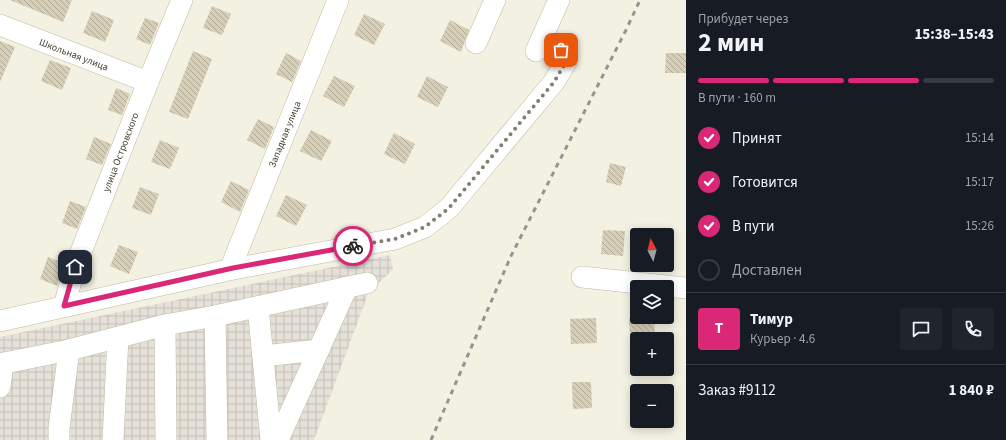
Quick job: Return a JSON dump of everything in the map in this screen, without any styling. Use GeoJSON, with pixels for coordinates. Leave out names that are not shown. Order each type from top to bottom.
{"type":"FeatureCollection","features":[{"type":"Feature","properties":{"kind":"street","name":"улица Островского"},"geometry":{"type":"LineString","coordinates":[[64,306],[75,267],[182,0]]}},
{"type":"Feature","properties":{"kind":"street","name":"Западная улица"},"geometry":{"type":"LineString","coordinates":[[233,268],[233,262],[338,0]]}},
{"type":"Feature","properties":{"kind":"street"},"geometry":{"type":"LineString","coordinates":[[476,43],[494,0]]}},
{"type":"Feature","properties":{"kind":"street"},"geometry":{"type":"LineString","coordinates":[[0,321],[233,268],[395,239],[425,227],[449,208],[554,82],[566,62],[561,50],[539,46],[559,0]]}},
{"type":"Feature","properties":{"kind":"street","name":"Школьная улица"},"geometry":{"type":"LineString","coordinates":[[0,25],[148,82]]}},
{"type":"Feature","properties":{"kind":"street"},"geometry":{"type":"LineString","coordinates":[[582,277],[686,288]]}},
{"type":"Feature","properties":{"kind":"street"},"geometry":{"type":"LineString","coordinates":[[0,387],[1,364],[69,350],[165,325],[215,316],[357,285],[319,350],[278,440]]}},
{"type":"Feature","properties":{"kind":"street"},"geometry":{"type":"LineString","coordinates":[[258,307],[271,440]]}},
{"type":"Feature","properties":{"kind":"street"},"geometry":{"type":"LineString","coordinates":[[215,316],[216,440]]}},
{"type":"Feature","properties":{"kind":"street"},"geometry":{"type":"LineString","coordinates":[[165,325],[166,440]]}},
{"type":"Feature","properties":{"kind":"street"},"geometry":{"type":"LineString","coordinates":[[113,440],[118,337]]}},
{"type":"Feature","properties":{"kind":"street"},"geometry":{"type":"LineString","coordinates":[[59,440],[59,428],[69,350]]}},
{"type":"Feature","properties":{"kind":"street"},"geometry":{"type":"LineString","coordinates":[[263,356],[319,350]]}},
{"type":"Feature","properties":{"kind":"shaded area"},"geometry":{"type":"Polygon","coordinates":[[[390,255],[393,269],[368,294],[314,440],[0,440],[0,337],[390,255]]]}},
{"type":"Feature","properties":{"kind":"building"},"geometry":{"type":"Polygon","coordinates":[[[10,0],[72,0],[63,22],[10,0]]]}},
{"type":"Feature","properties":{"kind":"building"},"geometry":{"type":"Polygon","coordinates":[[[212,6],[231,14],[222,35],[203,28],[212,6]]]}},
{"type":"Feature","properties":{"kind":"building"},"geometry":{"type":"Polygon","coordinates":[[[92,11],[114,20],[105,42],[83,33],[92,11]]]}},
{"type":"Feature","properties":{"kind":"building"},"geometry":{"type":"Polygon","coordinates":[[[364,14],[385,24],[374,45],[354,35],[364,14]]]}},
{"type":"Feature","properties":{"kind":"building"},"geometry":{"type":"Polygon","coordinates":[[[145,18],[159,23],[150,45],[136,39],[145,18]]]}},
{"type":"Feature","properties":{"kind":"building"},"geometry":{"type":"Polygon","coordinates":[[[450,20],[469,30],[461,52],[440,41],[450,20]]]}},
{"type":"Feature","properties":{"kind":"building"},"geometry":{"type":"Polygon","coordinates":[[[0,41],[15,47],[0,82],[0,41]]]}},
{"type":"Feature","properties":{"kind":"building"},"geometry":{"type":"Polygon","coordinates":[[[193,51],[212,59],[188,119],[169,112],[193,51]]]}},
{"type":"Feature","properties":{"kind":"building"},"geometry":{"type":"Polygon","coordinates":[[[286,53],[301,61],[292,82],[276,74],[286,53]]]}},
{"type":"Feature","properties":{"kind":"building"},"geometry":{"type":"Polygon","coordinates":[[[666,53],[686,53],[686,73],[665,73],[666,53]]]}},
{"type":"Feature","properties":{"kind":"building"},"geometry":{"type":"Polygon","coordinates":[[[50,60],[71,68],[62,90],[41,81],[50,60]]]}},
{"type":"Feature","properties":{"kind":"building"},"geometry":{"type":"Polygon","coordinates":[[[334,76],[355,86],[344,107],[323,96],[334,76]]]}},
{"type":"Feature","properties":{"kind":"building"},"geometry":{"type":"Polygon","coordinates":[[[427,76],[448,87],[438,107],[417,97],[427,76]]]}},
{"type":"Feature","properties":{"kind":"building"},"geometry":{"type":"Polygon","coordinates":[[[116,88],[130,94],[122,115],[108,110],[116,88]]]}},
{"type":"Feature","properties":{"kind":"building"},"geometry":{"type":"Polygon","coordinates":[[[258,119],[274,127],[265,149],[247,140],[258,119]]]}},
{"type":"Feature","properties":{"kind":"building"},"geometry":{"type":"Polygon","coordinates":[[[311,130],[332,141],[321,161],[300,151],[311,130]]]}},
{"type":"Feature","properties":{"kind":"building"},"geometry":{"type":"Polygon","coordinates":[[[394,133],[415,144],[405,164],[384,154],[394,133]]]}},
{"type":"Feature","properties":{"kind":"building"},"geometry":{"type":"Polygon","coordinates":[[[94,137],[111,144],[102,165],[86,159],[94,137]]]}},
{"type":"Feature","properties":{"kind":"building"},"geometry":{"type":"Polygon","coordinates":[[[160,140],[179,148],[170,169],[151,162],[160,140]]]}},
{"type":"Feature","properties":{"kind":"building"},"geometry":{"type":"Polygon","coordinates":[[[610,163],[626,167],[621,186],[606,182],[610,163]]]}},
{"type":"Feature","properties":{"kind":"building"},"geometry":{"type":"Polygon","coordinates":[[[231,181],[249,190],[240,212],[221,202],[231,181]]]}},
{"type":"Feature","properties":{"kind":"building"},"geometry":{"type":"Polygon","coordinates":[[[140,187],[159,194],[151,215],[132,208],[140,187]]]}},
{"type":"Feature","properties":{"kind":"building"},"geometry":{"type":"Polygon","coordinates":[[[286,195],[307,205],[296,226],[276,216],[286,195]]]}},
{"type":"Feature","properties":{"kind":"building"},"geometry":{"type":"Polygon","coordinates":[[[70,201],[86,207],[77,229],[62,223],[70,201]]]}},
{"type":"Feature","properties":{"kind":"building"},"geometry":{"type":"Polygon","coordinates":[[[603,230],[625,231],[623,256],[601,254],[603,230]]]}},
{"type":"Feature","properties":{"kind":"building"},"geometry":{"type":"Polygon","coordinates":[[[119,245],[138,252],[129,274],[110,266],[119,245]]]}},
{"type":"Feature","properties":{"kind":"building"},"geometry":{"type":"Polygon","coordinates":[[[48,257],[64,263],[57,286],[40,279],[48,257]]]}},
{"type":"Feature","properties":{"kind":"building"},"geometry":{"type":"Polygon","coordinates":[[[596,318],[597,343],[571,344],[570,319],[596,318]]]}},
{"type":"Feature","properties":{"kind":"building"},"geometry":{"type":"Polygon","coordinates":[[[629,318],[630,324],[654,324],[655,332],[630,332],[630,336],[629,318]]]}},
{"type":"Feature","properties":{"kind":"building"},"geometry":{"type":"Polygon","coordinates":[[[572,382],[591,382],[592,408],[573,409],[572,382]]]}},
{"type":"Feature","properties":{"kind":"railway"},"geometry":{"type":"LineString","coordinates":[[431,440],[511,256],[640,0]]}},
{"type":"Feature","properties":{"kind":"way so far"},"geometry":{"type":"LineString","coordinates":[[353,246],[395,239],[425,227],[449,208],[554,82],[566,62],[561,50]]}},
{"type":"Feature","properties":{"kind":"route"},"geometry":{"type":"LineString","coordinates":[[75,267],[64,306],[233,268],[353,246]]}}]}
